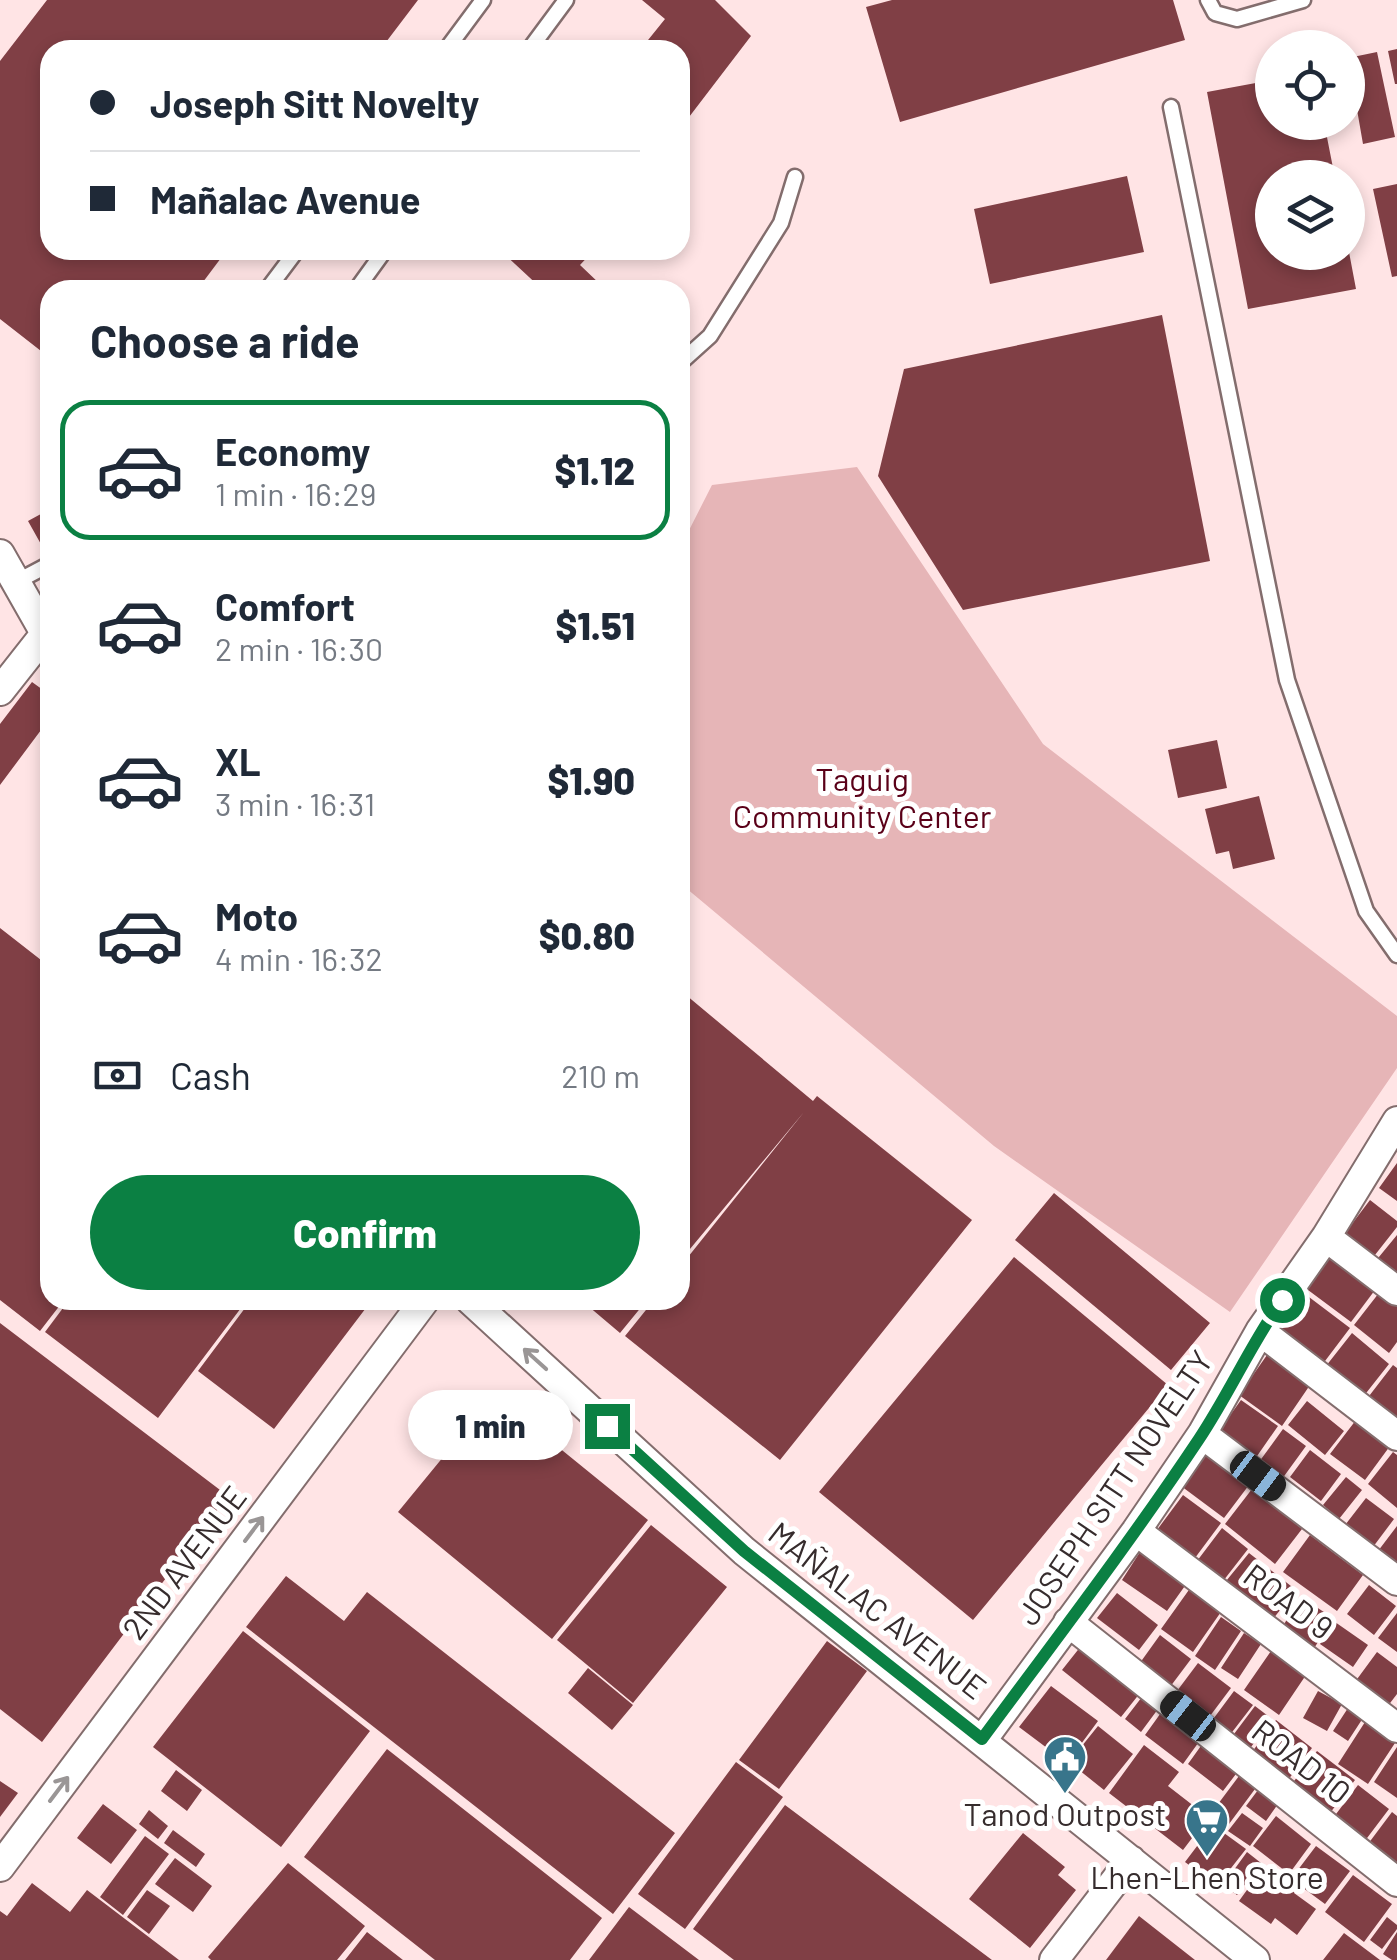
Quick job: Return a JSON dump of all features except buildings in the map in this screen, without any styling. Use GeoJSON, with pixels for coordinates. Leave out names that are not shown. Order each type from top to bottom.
{"type":"FeatureCollection","features":[{"type":"Feature","properties":{"kind":"street"},"geometry":{"type":"LineString","coordinates":[[0,554],[40,624]]}},
{"type":"Feature","properties":{"kind":"street"},"geometry":{"type":"LineString","coordinates":[[4,677],[40,645]]}},
{"type":"Feature","properties":{"kind":"street","name":"JOSEPH SITT NOVELTY"},"geometry":{"type":"LineString","coordinates":[[982,1739],[1136,1531],[1202,1434],[1260,1332],[1393,1138]]}},
{"type":"Feature","properties":{"kind":"street"},"geometry":{"type":"LineString","coordinates":[[1326,1236],[1397,1291]]}},
{"type":"Feature","properties":{"kind":"street","name":"2ND AVENUE"},"geometry":{"type":"LineString","coordinates":[[0,1867],[418,1310]]}},
{"type":"Feature","properties":{"kind":"street","name":"MAÑALAC AVENUE"},"geometry":{"type":"LineString","coordinates":[[481,1310],[744,1551],[1255,1960]]}},
{"type":"Feature","properties":{"kind":"street"},"geometry":{"type":"LineString","coordinates":[[1260,1332],[1397,1436]]}},
{"type":"Feature","properties":{"kind":"street"},"geometry":{"type":"LineString","coordinates":[[1202,1434],[1397,1581]]}},
{"type":"Feature","properties":{"kind":"street","name":"ROAD 9"},"geometry":{"type":"LineString","coordinates":[[1136,1531],[1397,1728]]}},
{"type":"Feature","properties":{"kind":"street","name":"ROAD 10"},"geometry":{"type":"LineString","coordinates":[[1068,1622],[1397,1882]]}},
{"type":"Feature","properties":{"kind":"street"},"geometry":{"type":"LineString","coordinates":[[1054,1960],[1131,1860]]}},
{"type":"Feature","properties":{"kind":"lane"},"geometry":{"type":"LineString","coordinates":[[453,40],[483,0]]}},
{"type":"Feature","properties":{"kind":"lane"},"geometry":{"type":"LineString","coordinates":[[537,40],[566,0]]}},
{"type":"Feature","properties":{"kind":"lane"},"geometry":{"type":"LineString","coordinates":[[1208,0],[1215,13],[1237,18],[1302,0]]}},
{"type":"Feature","properties":{"kind":"lane"},"geometry":{"type":"LineString","coordinates":[[1171,107],[1287,680],[1366,911],[1397,955]]}},
{"type":"Feature","properties":{"kind":"lane"},"geometry":{"type":"LineString","coordinates":[[690,354],[710,336],[781,223],[795,177]]}},
{"type":"Feature","properties":{"kind":"lane"},"geometry":{"type":"LineString","coordinates":[[16,582],[40,569]]}},
{"type":"Feature","properties":{"kind":"green space","name":"Taguig Community Center"},"geometry":{"type":"Polygon","coordinates":[[[857,467],[1043,744],[1397,1016],[1397,1068],[1230,1312],[994,1146],[690,891],[690,528],[712,485],[857,467]]]}},
{"type":"Feature","properties":{"kind":"place","name":"Tanod Outpost"},"geometry":{"type":"Point","coordinates":[1065,1795]}},
{"type":"Feature","properties":{"kind":"place","name":"Lhen-Lhen Store"},"geometry":{"type":"Point","coordinates":[1207,1858]}},
{"type":"Feature","properties":{"kind":"route"},"geometry":{"type":"LineString","coordinates":[[607,1426],[744,1551],[982,1739],[1136,1531],[1202,1434],[1282,1300]]}}]}
